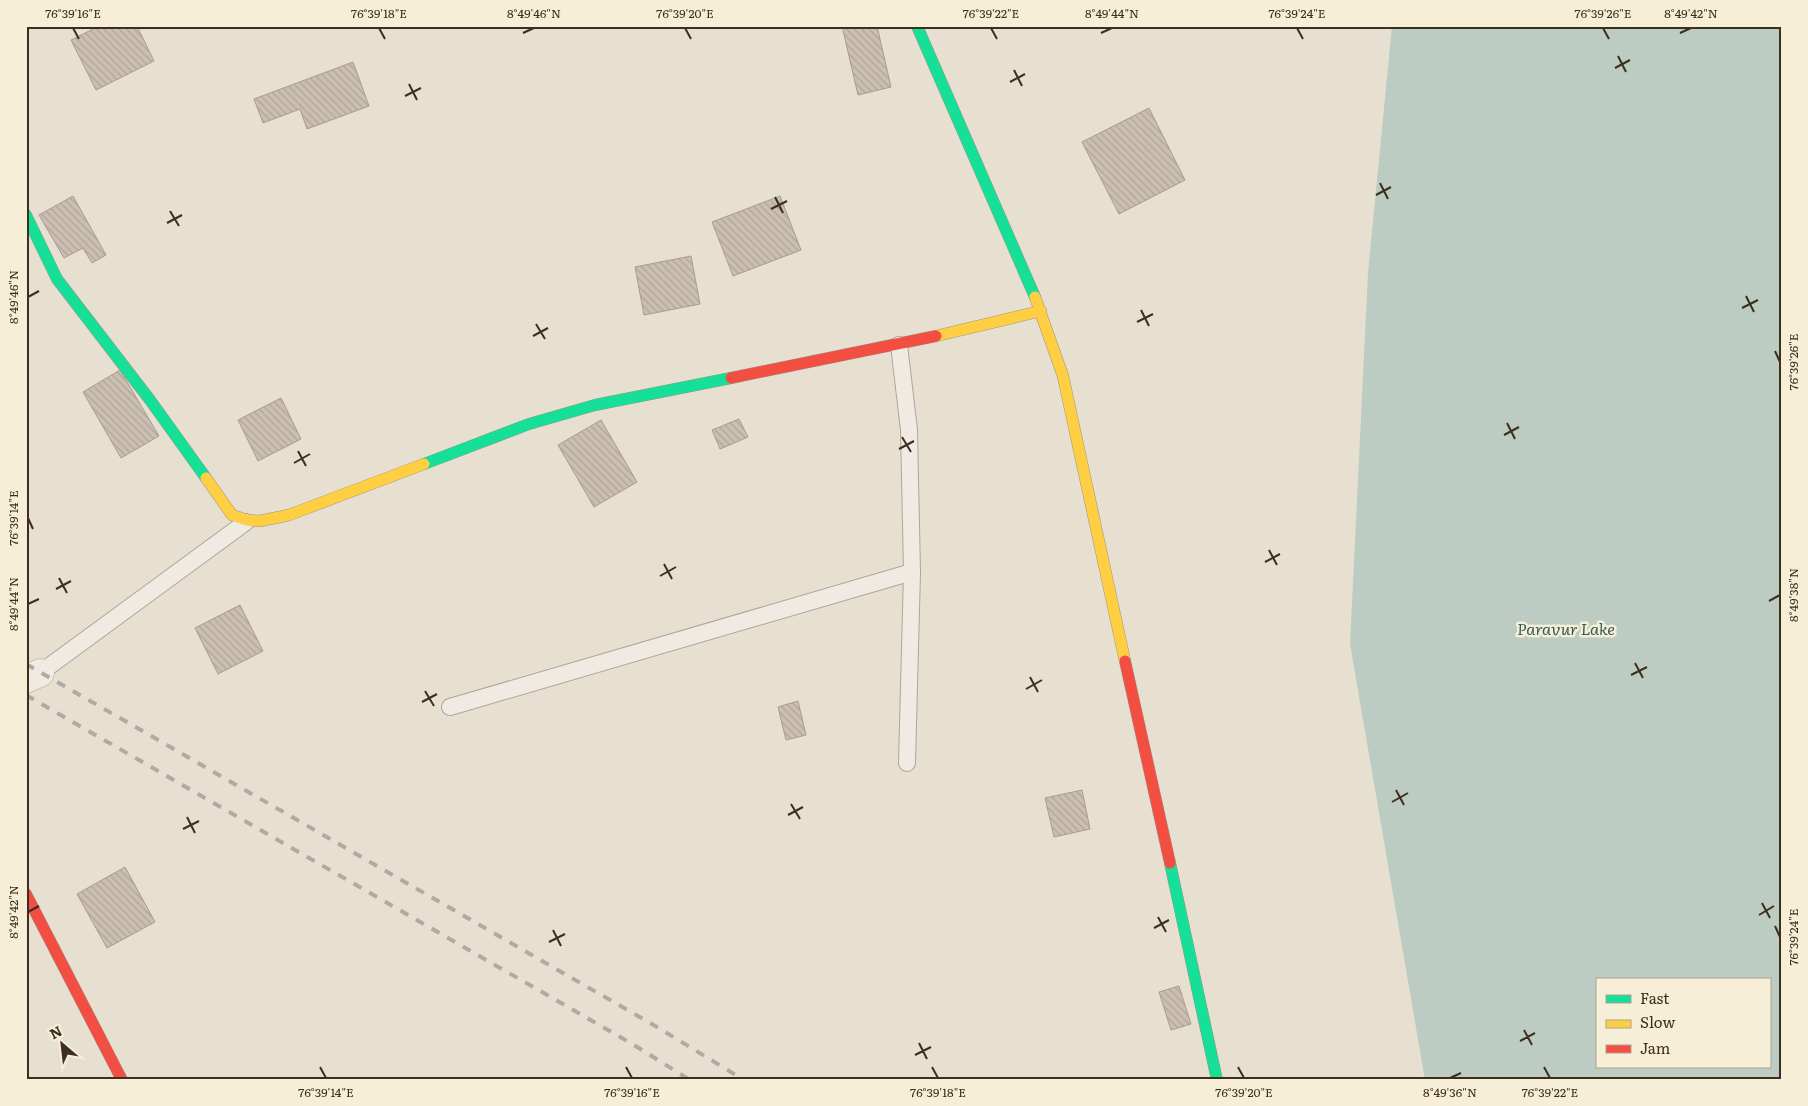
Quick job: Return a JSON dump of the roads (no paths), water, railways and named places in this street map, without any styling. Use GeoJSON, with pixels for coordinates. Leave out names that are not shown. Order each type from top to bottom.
{"type":"FeatureCollection","features":[{"type":"Feature","properties":{"kind":"street"},"geometry":{"type":"LineString","coordinates":[[917,26],[1041,311],[1063,376],[1217,1080]]}},
{"type":"Feature","properties":{"kind":"street"},"geometry":{"type":"LineString","coordinates":[[26,215],[57,279],[150,400],[232,515],[246,522],[266,521],[289,515],[529,424],[595,406],[899,344],[1041,311]]}},
{"type":"Feature","properties":{"kind":"street"},"geometry":{"type":"LineString","coordinates":[[29,908],[122,1080]]}},
{"type":"Feature","properties":{"kind":"lane"},"geometry":{"type":"LineString","coordinates":[[899,344],[909,430],[912,572],[907,763]]}},
{"type":"Feature","properties":{"kind":"lane"},"geometry":{"type":"LineString","coordinates":[[33,676],[246,522]]}},
{"type":"Feature","properties":{"kind":"lane"},"geometry":{"type":"LineString","coordinates":[[450,707],[912,572]]}},
{"type":"Feature","properties":{"kind":"water","name":"Paravur Lake"},"geometry":{"type":"Polygon","coordinates":[[[1392,26],[1782,26],[1782,1080],[1425,1080],[1350,644],[1368,273],[1392,26]]]}},
{"type":"Feature","properties":{"kind":"railway"},"geometry":{"type":"LineString","coordinates":[[26,664],[657,1027],[744,1080]]}},
{"type":"Feature","properties":{"kind":"railway"},"geometry":{"type":"LineString","coordinates":[[26,695],[634,1045],[690,1080]]}}]}
